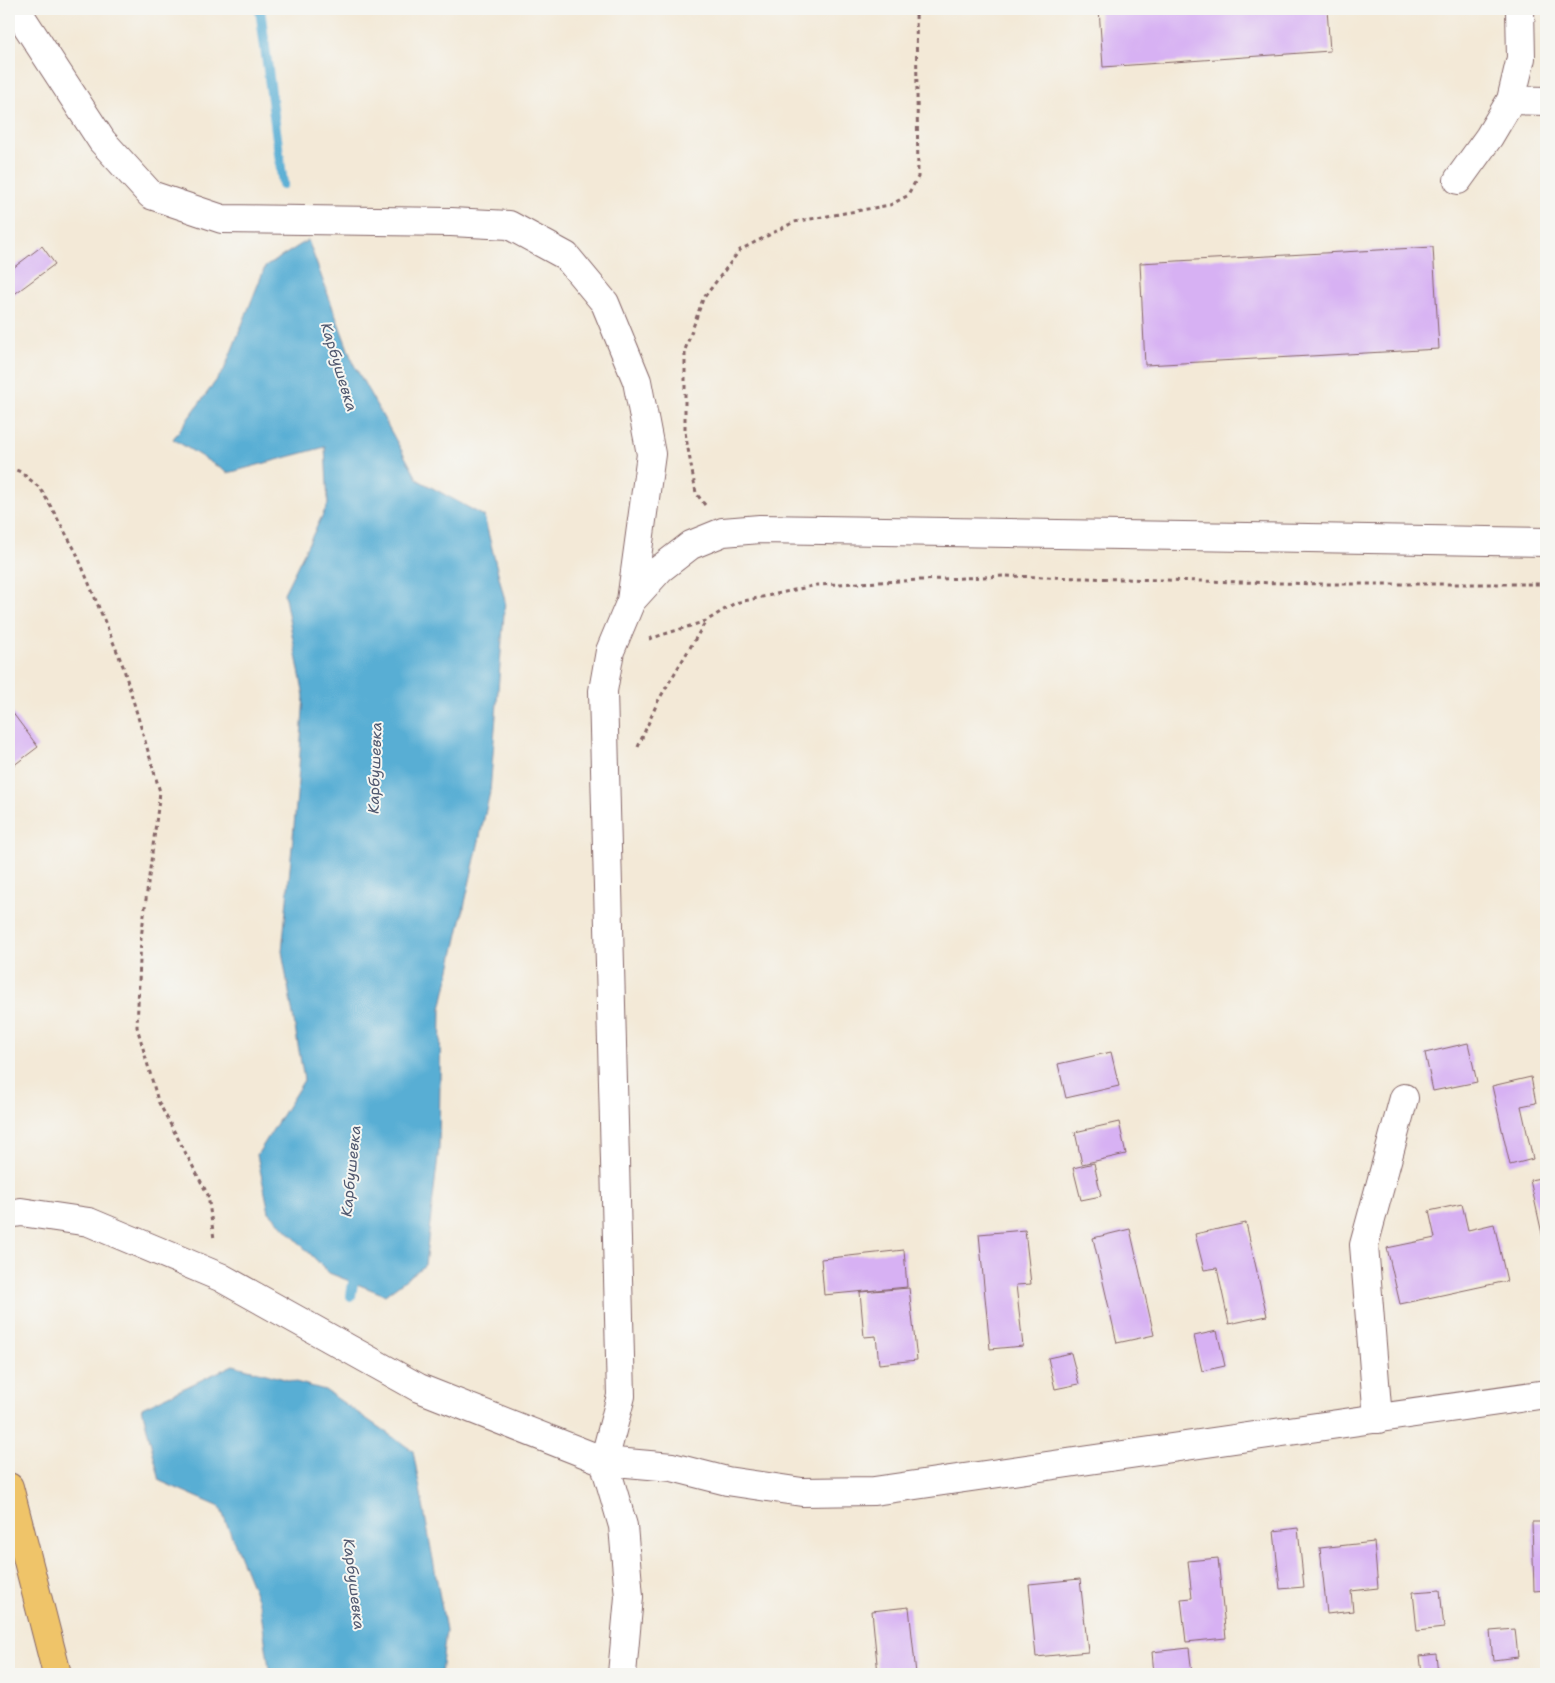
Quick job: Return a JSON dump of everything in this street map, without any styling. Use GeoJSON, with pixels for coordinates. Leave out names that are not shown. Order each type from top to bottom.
{"type":"FeatureCollection","features":[{"type":"Feature","properties":{"kind":"main road"},"geometry":{"type":"LineString","coordinates":[[9,1487],[57,1674]]}},
{"type":"Feature","properties":{"kind":"street"},"geometry":{"type":"LineString","coordinates":[[16,9],[102,142],[152,195],[222,219],[509,224],[566,256],[604,304],[637,381],[651,454],[631,601],[610,650],[603,691],[621,1396],[604,1461],[623,1526],[629,1597],[622,1674]]}},
{"type":"Feature","properties":{"kind":"street"},"geometry":{"type":"LineString","coordinates":[[1458,180],[1490,138],[1511,100],[1521,58],[1520,9]]}},
{"type":"Feature","properties":{"kind":"street"},"geometry":{"type":"LineString","coordinates":[[1511,100],[1546,100]]}},
{"type":"Feature","properties":{"kind":"street"},"geometry":{"type":"LineString","coordinates":[[631,601],[660,569],[691,544],[723,532],[760,529],[1546,542]]}},
{"type":"Feature","properties":{"kind":"street"},"geometry":{"type":"LineString","coordinates":[[1378,1419],[1364,1245],[1404,1098]]}},
{"type":"Feature","properties":{"kind":"street"},"geometry":{"type":"LineString","coordinates":[[9,1214],[21,1212],[89,1222],[220,1277],[419,1388],[604,1461],[672,1467],[727,1481],[802,1492],[874,1491],[1546,1394]]}},
{"type":"Feature","properties":{"kind":"path"},"geometry":{"type":"LineString","coordinates":[[723,532],[696,493],[686,432],[685,350],[703,299],[740,250],[794,222],[890,206],[907,196],[918,177],[916,9]]}},
{"type":"Feature","properties":{"kind":"path"},"geometry":{"type":"LineString","coordinates":[[9,467],[21,472],[41,488],[76,552],[123,666],[160,792],[141,938],[137,1026],[158,1101],[208,1195],[220,1277]]}},
{"type":"Feature","properties":{"kind":"path"},"geometry":{"type":"LineString","coordinates":[[610,650],[706,621],[735,604],[817,586],[1006,576],[1320,584],[1546,584]]}},
{"type":"Feature","properties":{"kind":"path"},"geometry":{"type":"LineString","coordinates":[[634,755],[658,701],[706,621]]}},
{"type":"Feature","properties":{"kind":"water"},"geometry":{"type":"Polygon","coordinates":[[[308,240],[353,363],[418,480],[484,516],[505,601],[490,792],[441,1009],[439,1148],[425,1265],[385,1295],[329,1273],[269,1212],[257,1155],[304,1080],[282,951],[297,795],[304,696],[284,593],[328,504],[325,447],[228,473],[173,439],[224,370],[265,267],[308,240]]]}},
{"type":"Feature","properties":{"kind":"water"},"geometry":{"type":"Polygon","coordinates":[[[233,1365],[325,1390],[413,1451],[446,1630],[441,1674],[270,1674],[260,1606],[220,1507],[160,1481],[142,1408],[233,1365]]]}},
{"type":"Feature","properties":{"kind":"building"},"geometry":{"type":"Polygon","coordinates":[[[1099,9],[1327,9],[1330,51],[1103,67],[1099,9]]]}},
{"type":"Feature","properties":{"kind":"building"},"geometry":{"type":"Polygon","coordinates":[[[42,246],[55,264],[9,298],[9,271],[42,246]]]}},
{"type":"Feature","properties":{"kind":"building"},"geometry":{"type":"Polygon","coordinates":[[[1433,247],[1439,349],[1145,365],[1140,263],[1433,247]]]}},
{"type":"Feature","properties":{"kind":"building"},"geometry":{"type":"Polygon","coordinates":[[[9,708],[38,747],[9,769],[9,708]]]}},
{"type":"Feature","properties":{"kind":"building"},"geometry":{"type":"Polygon","coordinates":[[[1468,1043],[1477,1082],[1433,1091],[1425,1053],[1468,1043]]]}},
{"type":"Feature","properties":{"kind":"building"},"geometry":{"type":"Polygon","coordinates":[[[1111,1052],[1119,1086],[1066,1098],[1058,1064],[1111,1052]]]}},
{"type":"Feature","properties":{"kind":"building"},"geometry":{"type":"Polygon","coordinates":[[[1531,1077],[1536,1103],[1521,1106],[1533,1159],[1510,1165],[1492,1086],[1531,1077]]]}},
{"type":"Feature","properties":{"kind":"building"},"geometry":{"type":"Polygon","coordinates":[[[1119,1122],[1126,1154],[1082,1164],[1075,1132],[1119,1122]]]}},
{"type":"Feature","properties":{"kind":"building"},"geometry":{"type":"Polygon","coordinates":[[[1094,1163],[1101,1196],[1081,1200],[1073,1168],[1094,1163]]]}},
{"type":"Feature","properties":{"kind":"building"},"geometry":{"type":"Polygon","coordinates":[[[1546,1177],[1546,1247],[1545,1247],[1530,1180],[1546,1177]]]}},
{"type":"Feature","properties":{"kind":"building"},"geometry":{"type":"Polygon","coordinates":[[[1462,1204],[1468,1230],[1494,1224],[1507,1281],[1400,1304],[1387,1248],[1435,1238],[1429,1211],[1462,1204]]]}},
{"type":"Feature","properties":{"kind":"building"},"geometry":{"type":"Polygon","coordinates":[[[1246,1223],[1267,1316],[1229,1324],[1217,1268],[1204,1270],[1195,1234],[1246,1223]]]}},
{"type":"Feature","properties":{"kind":"building"},"geometry":{"type":"Polygon","coordinates":[[[1130,1229],[1154,1335],[1117,1343],[1093,1238],[1130,1229]]]}},
{"type":"Feature","properties":{"kind":"building"},"geometry":{"type":"Polygon","coordinates":[[[1025,1230],[1031,1284],[1016,1285],[1023,1346],[990,1349],[979,1234],[1025,1230]]]}},
{"type":"Feature","properties":{"kind":"building"},"geometry":{"type":"Polygon","coordinates":[[[904,1250],[907,1287],[824,1295],[821,1259],[904,1250]]]}},
{"type":"Feature","properties":{"kind":"building"},"geometry":{"type":"Polygon","coordinates":[[[909,1288],[917,1360],[879,1364],[876,1336],[864,1337],[860,1292],[909,1288]]]}},
{"type":"Feature","properties":{"kind":"building"},"geometry":{"type":"Polygon","coordinates":[[[1217,1331],[1225,1366],[1202,1371],[1194,1336],[1217,1331]]]}},
{"type":"Feature","properties":{"kind":"building"},"geometry":{"type":"Polygon","coordinates":[[[1071,1353],[1079,1384],[1055,1389],[1048,1358],[1071,1353]]]}},
{"type":"Feature","properties":{"kind":"building"},"geometry":{"type":"Polygon","coordinates":[[[1532,1522],[1546,1522],[1546,1590],[1534,1591],[1532,1522]]]}},
{"type":"Feature","properties":{"kind":"building"},"geometry":{"type":"Polygon","coordinates":[[[1298,1528],[1304,1587],[1280,1589],[1274,1531],[1298,1528]]]}},
{"type":"Feature","properties":{"kind":"building"},"geometry":{"type":"Polygon","coordinates":[[[1374,1542],[1378,1588],[1351,1591],[1353,1611],[1327,1614],[1320,1548],[1374,1542]]]}},
{"type":"Feature","properties":{"kind":"building"},"geometry":{"type":"Polygon","coordinates":[[[1218,1558],[1226,1638],[1186,1642],[1181,1599],[1192,1598],[1188,1561],[1218,1558]]]}},
{"type":"Feature","properties":{"kind":"building"},"geometry":{"type":"Polygon","coordinates":[[[1080,1579],[1088,1652],[1036,1657],[1029,1584],[1080,1579]]]}},
{"type":"Feature","properties":{"kind":"building"},"geometry":{"type":"Polygon","coordinates":[[[1440,1590],[1444,1628],[1417,1631],[1413,1592],[1440,1590]]]}},
{"type":"Feature","properties":{"kind":"building"},"geometry":{"type":"Polygon","coordinates":[[[909,1607],[916,1674],[878,1674],[872,1611],[909,1607]]]}},
{"type":"Feature","properties":{"kind":"building"},"geometry":{"type":"Polygon","coordinates":[[[1515,1629],[1518,1657],[1493,1660],[1490,1631],[1515,1629]]]}},
{"type":"Feature","properties":{"kind":"building"},"geometry":{"type":"Polygon","coordinates":[[[1189,1648],[1192,1674],[1154,1674],[1152,1652],[1189,1648]]]}},
{"type":"Feature","properties":{"kind":"building"},"geometry":{"type":"Polygon","coordinates":[[[1436,1654],[1438,1674],[1422,1674],[1420,1656],[1436,1654]]]}},
{"type":"Feature","properties":{"kind":"waterway","name":"Карбушевка"},"geometry":{"type":"LineString","coordinates":[[260,9],[283,184]]}},
{"type":"Feature","properties":{"kind":"waterway","name":"Карбушевка"},"geometry":{"type":"LineString","coordinates":[[351,1296],[355,1270]]}}]}
